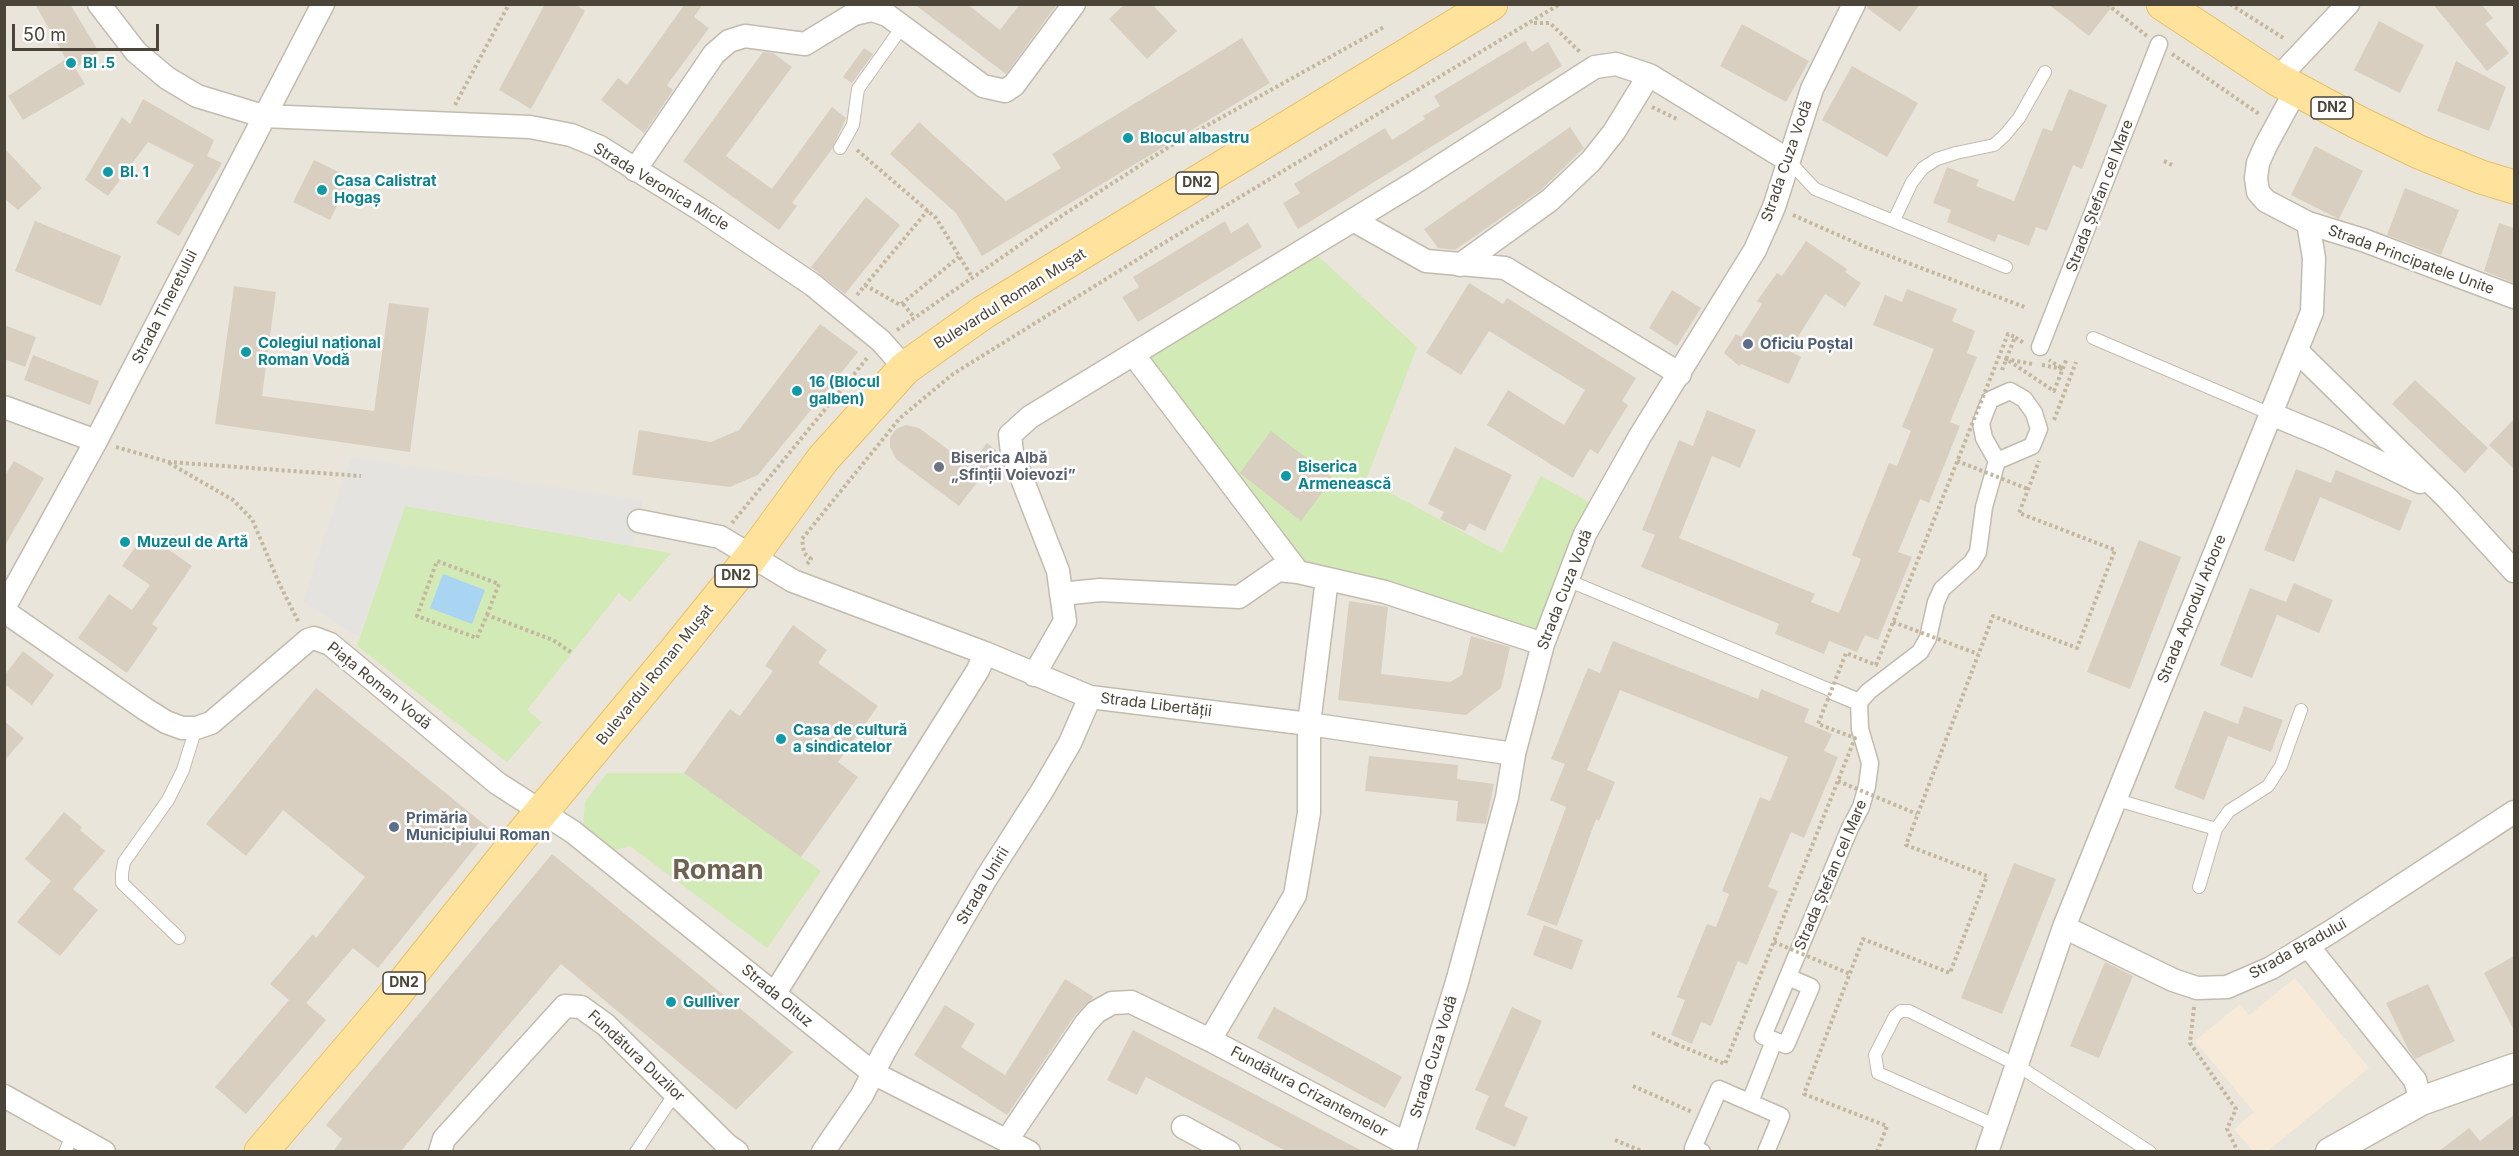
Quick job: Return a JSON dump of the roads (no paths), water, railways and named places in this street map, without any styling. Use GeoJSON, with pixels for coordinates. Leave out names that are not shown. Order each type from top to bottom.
{"type":"FeatureCollection","features":[{"type":"Feature","properties":{"kind":"main road","name":"Bulevardul Roman Mușat"},"geometry":{"type":"LineString","coordinates":[[261,1152],[388,1003],[752,556],[823,459],[905,368],[984,312],[1456,14],[1491,4]]}},
{"type":"Feature","properties":{"kind":"main road","name":"DN2"},"geometry":{"type":"LineString","coordinates":[[2163,4],[2287,85],[2419,152],[2481,177],[2514,187]]}},
{"type":"Feature","properties":{"kind":"street","name":"Strada Veronica Micle"},"geometry":{"type":"LineString","coordinates":[[99,4],[136,52],[167,78],[197,96],[263,116],[530,126],[571,135],[600,147],[706,213],[813,285],[881,341],[905,368]]}},
{"type":"Feature","properties":{"kind":"street","name":"Strada Tineretului"},"geometry":{"type":"LineString","coordinates":[[4,609],[96,441],[323,4]]}},
{"type":"Feature","properties":{"kind":"street"},"geometry":{"type":"LineString","coordinates":[[635,170],[714,54],[729,41],[745,36],[805,44],[854,14],[872,10],[887,15],[983,86],[1005,91],[1014,85],[1074,4]]}},
{"type":"Feature","properties":{"kind":"street","name":"Strada Cuza Vodă"},"geometry":{"type":"LineString","coordinates":[[1405,1148],[1460,970],[1507,797],[1514,754],[1543,644],[1585,534],[1640,436],[1755,250],[1774,207],[1812,89],[1854,4]]}},
{"type":"Feature","properties":{"kind":"street"},"geometry":{"type":"LineString","coordinates":[[2308,223],[2266,201],[2258,192],[2256,178],[2258,163],[2287,85],[2348,4]]}},
{"type":"Feature","properties":{"kind":"street","name":"Strada Ștefan cel Mare"},"geometry":{"type":"LineString","coordinates":[[2040,347],[2159,44]]}},
{"type":"Feature","properties":{"kind":"street"},"geometry":{"type":"LineString","coordinates":[[1034,675],[1065,621],[1058,571],[1012,453],[1010,435],[1030,417],[1353,220],[1595,67],[1616,64],[1649,75],[1788,160]]}},
{"type":"Feature","properties":{"kind":"street"},"geometry":{"type":"LineString","coordinates":[[1460,265],[1550,200],[1590,161],[1614,132],[1649,75]]}},
{"type":"Feature","properties":{"kind":"street"},"geometry":{"type":"LineString","coordinates":[[1353,220],[1426,261],[1505,268],[1680,374]]}},
{"type":"Feature","properties":{"kind":"street","name":"Strada Principatele Unite"},"geometry":{"type":"LineString","coordinates":[[2308,223],[2363,240],[2514,297]]}},
{"type":"Feature","properties":{"kind":"street","name":"Strada Aprodul Arbore"},"geometry":{"type":"LineString","coordinates":[[1987,1152],[2064,927],[2312,312],[2314,258],[2308,223]]}},
{"type":"Feature","properties":{"kind":"street"},"geometry":{"type":"LineString","coordinates":[[2297,351],[2448,499],[2514,571]]}},
{"type":"Feature","properties":{"kind":"street"},"geometry":{"type":"LineString","coordinates":[[1133,354],[1298,572]]}},
{"type":"Feature","properties":{"kind":"street"},"geometry":{"type":"LineString","coordinates":[[6,411],[96,441]]}},
{"type":"Feature","properties":{"kind":"street"},"geometry":{"type":"LineString","coordinates":[[2271,414],[2394,467],[2448,499]]}},
{"type":"Feature","properties":{"kind":"street"},"geometry":{"type":"LineString","coordinates":[[1835,692],[1859,702],[1869,691],[1920,652],[1928,638],[1936,602],[1942,589],[1972,561],[1978,552],[1984,507],[1997,461]]}},
{"type":"Feature","properties":{"kind":"street"},"geometry":{"type":"LineString","coordinates":[[639,521],[720,537],[752,556]]}},
{"type":"Feature","properties":{"kind":"street","name":"Strada Libertății"},"geometry":{"type":"LineString","coordinates":[[752,556],[794,581],[985,653],[1090,697],[1309,724],[1514,754]]}},
{"type":"Feature","properties":{"kind":"street"},"geometry":{"type":"LineString","coordinates":[[1061,594],[1100,590],[1239,597],[1278,570],[1298,572],[1385,592],[1543,644]]}},
{"type":"Feature","properties":{"kind":"street"},"geometry":{"type":"LineString","coordinates":[[1210,1040],[1295,896],[1309,813],[1309,724],[1327,579]]}},
{"type":"Feature","properties":{"kind":"street"},"geometry":{"type":"LineString","coordinates":[[4,609],[166,722],[182,728],[196,728]]}},
{"type":"Feature","properties":{"kind":"street","name":"Piața Roman Vodă"},"geometry":{"type":"LineString","coordinates":[[196,728],[222,716],[308,640],[314,638],[330,644],[497,783],[543,811]]}},
{"type":"Feature","properties":{"kind":"street"},"geometry":{"type":"LineString","coordinates":[[775,993],[978,670],[985,653]]}},
{"type":"Feature","properties":{"kind":"street","name":"Strada Unirii"},"geometry":{"type":"LineString","coordinates":[[823,1152],[862,1095],[987,877],[1064,753],[1090,697]]}},
{"type":"Feature","properties":{"kind":"street","name":"Strada Ștefan cel Mare"},"geometry":{"type":"LineString","coordinates":[[1774,1041],[1763,1036],[1850,828],[1862,807],[1870,763],[1860,729],[1859,702]]}},
{"type":"Feature","properties":{"kind":"street","name":"Strada Oituz"},"geometry":{"type":"LineString","coordinates":[[543,811],[573,832],[873,1073],[1029,1152]]}},
{"type":"Feature","properties":{"kind":"street","name":"Strada Bradului"},"geometry":{"type":"LineString","coordinates":[[2064,927],[2173,980],[2197,988],[2227,987],[2271,968],[2514,812]]}},
{"type":"Feature","properties":{"kind":"street"},"geometry":{"type":"LineString","coordinates":[[2307,946],[2415,1080],[2421,1101]]}},
{"type":"Feature","properties":{"kind":"street"},"geometry":{"type":"LineString","coordinates":[[1750,1102],[1774,1041],[1786,1045],[1811,987],[1788,977]]}},
{"type":"Feature","properties":{"kind":"street","name":"Fundătura Crizantemelor"},"geometry":{"type":"LineString","coordinates":[[1007,1140],[1086,1023],[1096,1012],[1113,1003],[1131,1002],[1210,1040],[1405,1148]]}},
{"type":"Feature","properties":{"kind":"street","name":"Fundătura Duzilor"},"geometry":{"type":"LineString","coordinates":[[440,1152],[444,1139],[565,1006],[581,1006],[606,1025],[727,1145],[737,1152]]}},
{"type":"Feature","properties":{"kind":"street"},"geometry":{"type":"LineString","coordinates":[[2330,1152],[2421,1101],[2514,1068]]}},
{"type":"Feature","properties":{"kind":"street"},"geometry":{"type":"LineString","coordinates":[[1702,1152],[1693,1148],[1719,1089],[1781,1116],[1766,1152]]}},
{"type":"Feature","properties":{"kind":"street"},"geometry":{"type":"LineString","coordinates":[[4,1096],[69,1143],[104,1152]]}},
{"type":"Feature","properties":{"kind":"street"},"geometry":{"type":"LineString","coordinates":[[1183,1126],[1229,1152]]}},
{"type":"Feature","properties":{"kind":"lane"},"geometry":{"type":"LineString","coordinates":[[842,144],[855,119],[858,89],[903,27]]}},
{"type":"Feature","properties":{"kind":"lane"},"geometry":{"type":"LineString","coordinates":[[1894,220],[1911,182],[1923,168],[1937,159],[1956,153],[1994,146],[2019,118],[2045,72]]}},
{"type":"Feature","properties":{"kind":"lane"},"geometry":{"type":"LineString","coordinates":[[1788,160],[1815,189],[2006,267]]}},
{"type":"Feature","properties":{"kind":"lane"},"geometry":{"type":"LineString","coordinates":[[2092,338],[2271,414]]}},
{"type":"Feature","properties":{"kind":"lane"},"geometry":{"type":"LineString","coordinates":[[1567,580],[1835,692]]}},
{"type":"Feature","properties":{"kind":"lane"},"geometry":{"type":"LineString","coordinates":[[2199,887],[2216,829],[2229,811],[2268,786],[2281,766],[2301,710]]}},
{"type":"Feature","properties":{"kind":"lane"},"geometry":{"type":"LineString","coordinates":[[179,938],[122,883],[122,873],[124,862],[168,800],[183,770],[196,728]]}},
{"type":"Feature","properties":{"kind":"lane"},"geometry":{"type":"LineString","coordinates":[[2116,800],[2216,829]]}},
{"type":"Feature","properties":{"kind":"lane"},"geometry":{"type":"LineString","coordinates":[[1997,1126],[1878,1073],[1875,1055],[1894,1016],[1901,1011],[1909,1011],[2017,1065],[2150,1152]]}},
{"type":"Feature","properties":{"kind":"lane"},"geometry":{"type":"LineString","coordinates":[[636,1152],[675,1092]]}},
{"type":"Feature","properties":{"kind":"water"},"geometry":{"type":"Polygon","coordinates":[[[443,574],[485,590],[472,624],[430,608],[443,574]]]}},
{"type":"Feature","properties":{"kind":"place","name":"Bl .5"},"geometry":{"type":"Point","coordinates":[71,63]}},
{"type":"Feature","properties":{"kind":"place","name":"Blocul albastru"},"geometry":{"type":"Point","coordinates":[1128,138]}},
{"type":"Feature","properties":{"kind":"place","name":"Bl. 1"},"geometry":{"type":"Point","coordinates":[108,172]}},
{"type":"Feature","properties":{"kind":"place","name":"Casa Calistrat Hogaș"},"geometry":{"type":"Point","coordinates":[322,190]}},
{"type":"Feature","properties":{"kind":"place","name":"Oficiu Poștal"},"geometry":{"type":"Point","coordinates":[1748,344]}},
{"type":"Feature","properties":{"kind":"place","name":"Colegiul național Roman Vodă"},"geometry":{"type":"Point","coordinates":[246,352]}},
{"type":"Feature","properties":{"kind":"place","name":"16 (Blocul galben)"},"geometry":{"type":"Point","coordinates":[797,391]}},
{"type":"Feature","properties":{"kind":"place","name":"Biserica Albă „Sfinții Voievozi”"},"geometry":{"type":"Point","coordinates":[939,467]}},
{"type":"Feature","properties":{"kind":"place","name":"Biserica Armenească"},"geometry":{"type":"Point","coordinates":[1286,476]}},
{"type":"Feature","properties":{"kind":"place","name":"Muzeul de Artă"},"geometry":{"type":"Point","coordinates":[125,542]}},
{"type":"Feature","properties":{"kind":"place","name":"Casa de cultură a sindicatelor"},"geometry":{"type":"Point","coordinates":[781,739]}},
{"type":"Feature","properties":{"kind":"place","name":"Primăria Municipiului Roman"},"geometry":{"type":"Point","coordinates":[394,827]}},
{"type":"Feature","properties":{"kind":"place","name":"Gulliver"},"geometry":{"type":"Point","coordinates":[671,1002]}},
{"type":"Feature","properties":{"kind":"district","name":"Roman"},"geometry":{"type":"Point","coordinates":[718,871]}}]}
